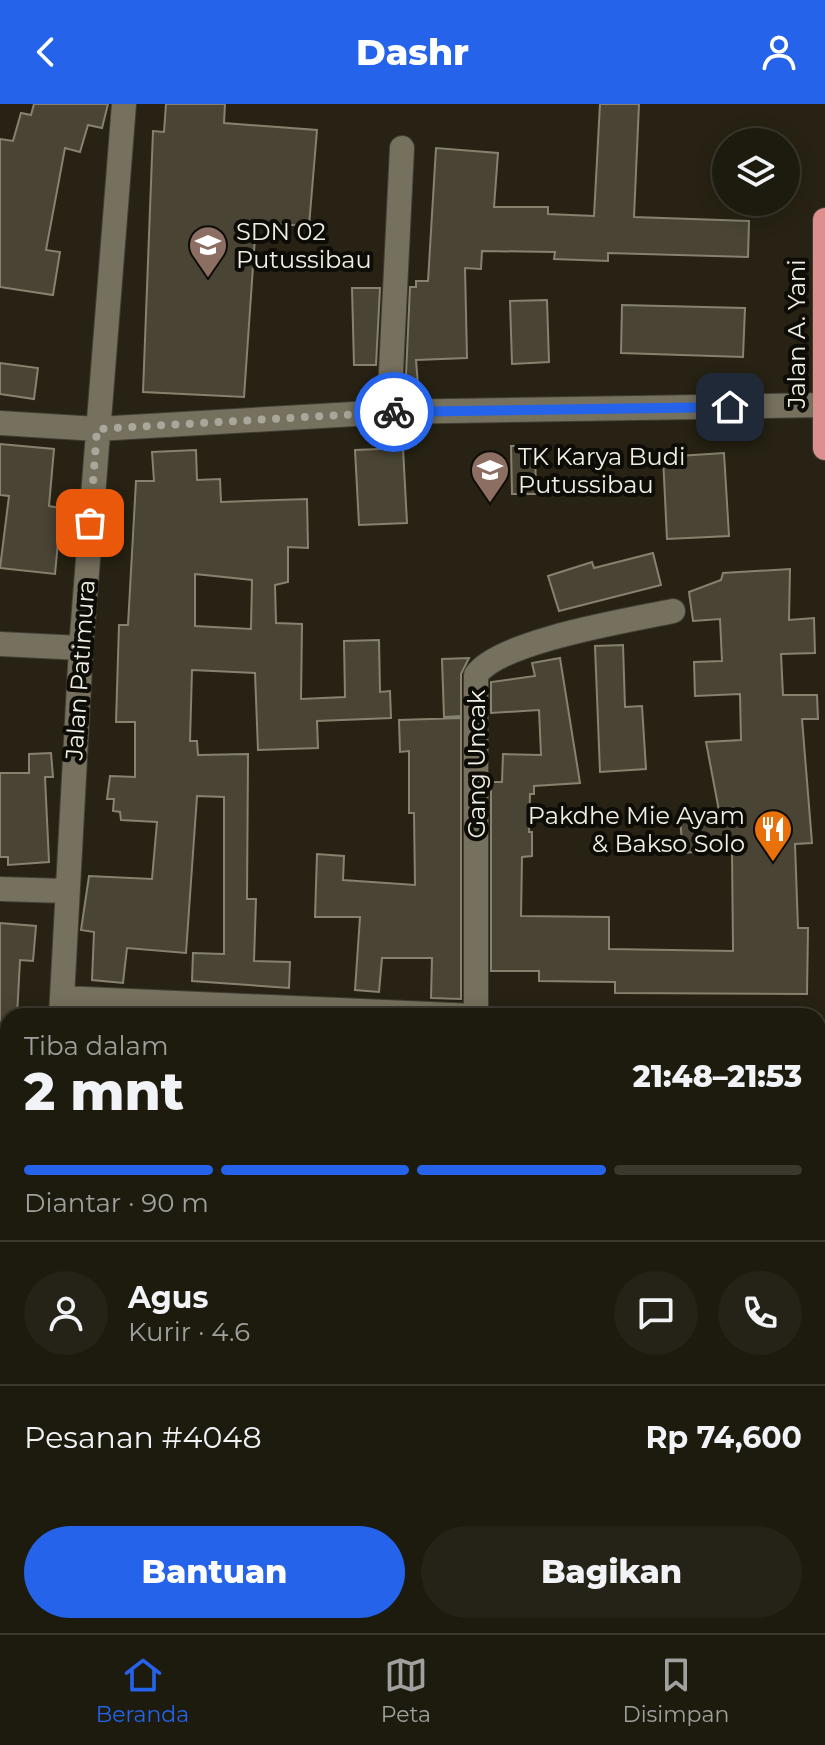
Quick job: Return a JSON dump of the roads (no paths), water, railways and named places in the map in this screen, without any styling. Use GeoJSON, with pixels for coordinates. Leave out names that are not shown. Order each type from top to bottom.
{"type":"FeatureCollection","features":[{"type":"Feature","properties":{"kind":"highway","name":"Jalan A. Yani"},"geometry":{"type":"LineString","coordinates":[[825,220],[825,448]]}},
{"type":"Feature","properties":{"kind":"street","name":"Jalan Patimura"},"geometry":{"type":"LineString","coordinates":[[61,1007],[81,648],[124,104]]}},
{"type":"Feature","properties":{"kind":"street"},"geometry":{"type":"LineString","coordinates":[[389,412],[402,148]]}},
{"type":"Feature","properties":{"kind":"street"},"geometry":{"type":"LineString","coordinates":[[0,423],[97,429],[389,412],[824,405]]}},
{"type":"Feature","properties":{"kind":"street","name":"Gang Uncak"},"geometry":{"type":"LineString","coordinates":[[476,1008],[476,675],[484,664],[513,649],[673,611]]}},
{"type":"Feature","properties":{"kind":"street"},"geometry":{"type":"LineString","coordinates":[[0,644],[81,648]]}},
{"type":"Feature","properties":{"kind":"street"},"geometry":{"type":"LineString","coordinates":[[0,889],[66,891]]}},
{"type":"Feature","properties":{"kind":"street"},"geometry":{"type":"LineString","coordinates":[[61,1007],[107,1008]]}},
{"type":"Feature","properties":{"kind":"place","name":"SDN 02 Putussibau"},"geometry":{"type":"Point","coordinates":[208,279]}},
{"type":"Feature","properties":{"kind":"place","name":"TK Karya Budi Putussibau"},"geometry":{"type":"Point","coordinates":[490,504]}},
{"type":"Feature","properties":{"kind":"place","name":"Pakdhe Mie Ayam & Bakso Solo"},"geometry":{"type":"Point","coordinates":[773,863]}}]}
